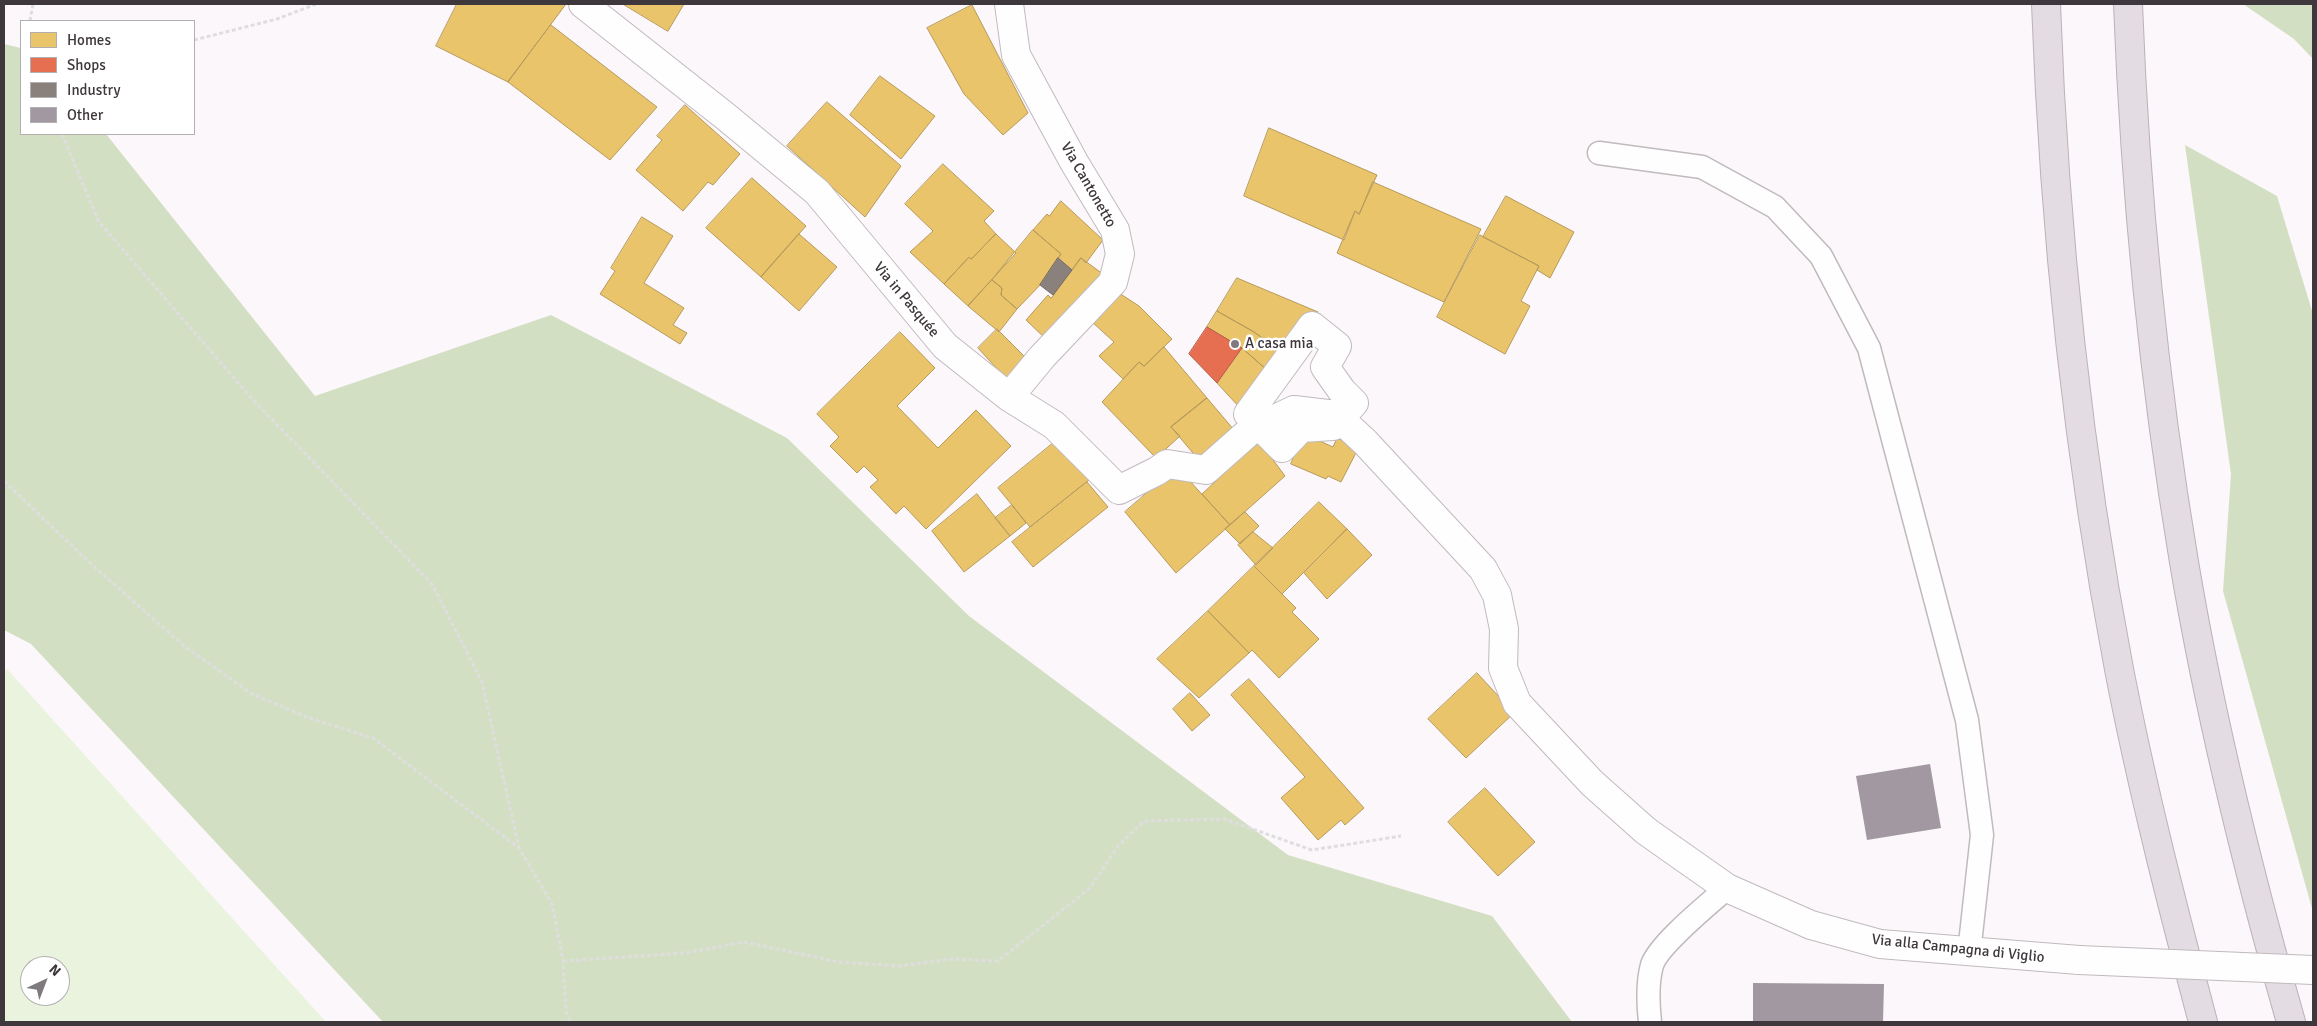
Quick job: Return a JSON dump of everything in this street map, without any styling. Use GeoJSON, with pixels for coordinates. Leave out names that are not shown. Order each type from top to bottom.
{"type":"FeatureCollection","features":[{"type":"Feature","properties":{"kind":"highway"},"geometry":{"type":"LineString","coordinates":[[2046,4],[2061,264],[2089,487],[2117,659],[2140,769],[2164,876],[2203,1022]]}},
{"type":"Feature","properties":{"kind":"highway"},"geometry":{"type":"LineString","coordinates":[[2128,4],[2136,164],[2145,265],[2169,466],[2184,564],[2225,766],[2261,916],[2291,1022]]}},
{"type":"Feature","properties":{"kind":"street","name":"Via in Pasquée"},"geometry":{"type":"LineString","coordinates":[[583,4],[725,116],[817,192],[945,346],[1009,397],[1054,426],[1119,490],[1167,464],[1206,470],[1254,429]]}},
{"type":"Feature","properties":{"kind":"street","name":"Via Cantonetto"},"geometry":{"type":"LineString","coordinates":[[1009,397],[1042,357],[1113,282],[1120,254],[1115,230],[1074,162],[1016,55],[1010,4]]}},
{"type":"Feature","properties":{"kind":"street"},"geometry":{"type":"LineString","coordinates":[[1312,326],[1337,346],[1325,367],[1342,391],[1354,403],[1340,419],[1336,415],[1294,410],[1254,429],[1248,414],[1312,326]]}},
{"type":"Feature","properties":{"kind":"street","name":"Via alla Campagna di Viglio"},"geometry":{"type":"LineString","coordinates":[[1340,419],[1365,442],[1483,569],[1497,595],[1504,630],[1503,668],[1517,702],[1592,783],[1646,830],[1727,888],[1811,925],[1880,944],[1969,953],[2080,960],[2313,970]]}},
{"type":"Feature","properties":{"kind":"lane"},"geometry":{"type":"LineString","coordinates":[[1600,153],[1702,167],[1775,208],[1821,256],[1869,348],[1967,720],[1982,835],[1969,953]]}},
{"type":"Feature","properties":{"kind":"lane"},"geometry":{"type":"LineString","coordinates":[[1650,1022],[1648,999],[1652,964],[1665,945],[1727,888]]}},
{"type":"Feature","properties":{"kind":"path"},"geometry":{"type":"LineString","coordinates":[[30,20],[33,4]]}},
{"type":"Feature","properties":{"kind":"path"},"geometry":{"type":"LineString","coordinates":[[195,40],[277,19],[316,4]]}},
{"type":"Feature","properties":{"kind":"path"},"geometry":{"type":"LineString","coordinates":[[62,135],[99,222],[253,400],[432,584],[482,682],[519,848],[552,904],[563,961],[566,1010],[570,1022]]}},
{"type":"Feature","properties":{"kind":"path"},"geometry":{"type":"LineString","coordinates":[[4,481],[89,562],[184,646],[252,694],[309,718],[374,738],[519,848]]}},
{"type":"Feature","properties":{"kind":"path"},"geometry":{"type":"LineString","coordinates":[[563,961],[685,953],[744,942],[849,962],[899,966],[952,959],[998,962],[1090,888],[1118,846],[1144,821],[1224,819],[1312,850],[1401,836]]}},
{"type":"Feature","properties":{"kind":"green space"},"geometry":{"type":"Polygon","coordinates":[[[2243,4],[2313,4],[2313,59],[2294,39],[2243,4]]]}},
{"type":"Feature","properties":{"kind":"green space"},"geometry":{"type":"Polygon","coordinates":[[[4,44],[20,48],[20,135],[107,135],[315,396],[551,315],[787,438],[969,616],[1288,855],[1492,916],[1572,1022],[383,1022],[31,644],[4,630],[4,44]]]}},
{"type":"Feature","properties":{"kind":"green space"},"geometry":{"type":"Polygon","coordinates":[[[2185,145],[2277,196],[2313,314],[2313,912],[2223,591],[2231,474],[2185,145]]]}},
{"type":"Feature","properties":{"kind":"green space"},"geometry":{"type":"Polygon","coordinates":[[[7,669],[326,1022],[4,1022],[4,672],[7,669]]]}},
{"type":"Feature","properties":{"kind":"building: Homes"},"geometry":{"type":"Polygon","coordinates":[[[457,4],[566,4],[508,82],[436,46],[457,4]]]}},
{"type":"Feature","properties":{"kind":"building: Homes"},"geometry":{"type":"Polygon","coordinates":[[[623,4],[684,4],[668,31],[623,4]]]}},
{"type":"Feature","properties":{"kind":"building: Homes"},"geometry":{"type":"Polygon","coordinates":[[[972,5],[1028,113],[1003,135],[964,94],[927,28],[972,5]]]}},
{"type":"Feature","properties":{"kind":"building: Homes"},"geometry":{"type":"Polygon","coordinates":[[[551,25],[657,107],[610,160],[508,82],[551,25]]]}},
{"type":"Feature","properties":{"kind":"building: Homes"},"geometry":{"type":"Polygon","coordinates":[[[880,76],[935,116],[901,159],[850,115],[880,76]]]}},
{"type":"Feature","properties":{"kind":"building: Homes"},"geometry":{"type":"Polygon","coordinates":[[[827,102],[901,166],[865,217],[787,146],[827,102]]]}},
{"type":"Feature","properties":{"kind":"building: Homes"},"geometry":{"type":"Polygon","coordinates":[[[685,105],[740,154],[713,185],[708,182],[683,211],[636,170],[662,140],[657,136],[685,105]]]}},
{"type":"Feature","properties":{"kind":"building: Homes"},"geometry":{"type":"Polygon","coordinates":[[[1269,128],[1377,175],[1359,214],[1355,211],[1344,240],[1244,196],[1269,128]]]}},
{"type":"Feature","properties":{"kind":"building: Homes"},"geometry":{"type":"Polygon","coordinates":[[[943,164],[994,211],[984,221],[996,234],[971,259],[969,257],[944,284],[910,252],[933,231],[905,204],[943,164]]]}},
{"type":"Feature","properties":{"kind":"building: Homes"},"geometry":{"type":"Polygon","coordinates":[[[752,178],[806,226],[761,277],[706,228],[752,178]]]}},
{"type":"Feature","properties":{"kind":"building: Homes"},"geometry":{"type":"Polygon","coordinates":[[[1373,182],[1481,229],[1444,302],[1337,253],[1355,211],[1359,214],[1373,182]]]}},
{"type":"Feature","properties":{"kind":"building: Homes"},"geometry":{"type":"Polygon","coordinates":[[[1506,196],[1574,232],[1550,278],[1537,270],[1539,266],[1483,237],[1506,196]]]}},
{"type":"Feature","properties":{"kind":"building: Homes"},"geometry":{"type":"Polygon","coordinates":[[[1061,201],[1103,240],[1086,263],[1081,258],[1072,270],[1058,258],[1061,254],[1033,230],[1047,214],[1049,216],[1061,201]]]}},
{"type":"Feature","properties":{"kind":"building: Homes"},"geometry":{"type":"Polygon","coordinates":[[[642,217],[673,236],[644,283],[684,308],[673,325],[687,333],[680,344],[600,294],[615,271],[611,268],[642,217]]]}},
{"type":"Feature","properties":{"kind":"building: Homes"},"geometry":{"type":"Polygon","coordinates":[[[1033,230],[1061,254],[1042,283],[1017,309],[1001,295],[1002,288],[992,280],[1033,230]]]}},
{"type":"Feature","properties":{"kind":"building: Homes"},"geometry":{"type":"Polygon","coordinates":[[[799,234],[837,267],[799,311],[761,277],[799,234]]]}},
{"type":"Feature","properties":{"kind":"building: Homes"},"geometry":{"type":"Polygon","coordinates":[[[996,234],[1016,253],[968,306],[944,284],[969,257],[971,259],[996,234]]]}},
{"type":"Feature","properties":{"kind":"building: Homes"},"geometry":{"type":"Polygon","coordinates":[[[1480,235],[1539,266],[1521,301],[1530,306],[1505,354],[1437,317],[1480,235]]]}},
{"type":"Feature","properties":{"kind":"building: Homes"},"geometry":{"type":"Polygon","coordinates":[[[1081,258],[1107,277],[1049,342],[1026,320],[1048,295],[1051,298],[1081,258]]]}},
{"type":"Feature","properties":{"kind":"building: Homes"},"geometry":{"type":"Polygon","coordinates":[[[1237,278],[1318,312],[1285,354],[1254,332],[1217,311],[1237,278]]]}},
{"type":"Feature","properties":{"kind":"building: Homes"},"geometry":{"type":"Polygon","coordinates":[[[992,280],[1002,288],[1001,295],[1017,309],[999,332],[968,306],[992,280]]]}},
{"type":"Feature","properties":{"kind":"building: Homes"},"geometry":{"type":"Polygon","coordinates":[[[1119,293],[1139,306],[1172,339],[1144,366],[1139,362],[1123,379],[1099,356],[1114,342],[1091,321],[1119,293]]]}},
{"type":"Feature","properties":{"kind":"building: Homes"},"geometry":{"type":"Polygon","coordinates":[[[1217,311],[1254,332],[1285,354],[1268,371],[1242,348],[1207,327],[1217,311]]]}},
{"type":"Feature","properties":{"kind":"building: Homes"},"geometry":{"type":"Polygon","coordinates":[[[997,329],[1028,360],[1008,381],[978,348],[997,329]]]}},
{"type":"Feature","properties":{"kind":"building: Homes"},"geometry":{"type":"Polygon","coordinates":[[[900,332],[935,368],[897,406],[938,448],[976,410],[1011,446],[926,529],[904,506],[896,514],[870,487],[878,480],[864,466],[857,473],[830,446],[839,437],[817,414],[900,332]]]}},
{"type":"Feature","properties":{"kind":"building: Homes"},"geometry":{"type":"Polygon","coordinates":[[[1164,347],[1207,398],[1171,427],[1180,436],[1156,458],[1102,402],[1139,362],[1144,366],[1164,347]]]}},
{"type":"Feature","properties":{"kind":"building: Homes"},"geometry":{"type":"Polygon","coordinates":[[[1242,348],[1268,371],[1241,409],[1217,383],[1242,348]]]}},
{"type":"Feature","properties":{"kind":"building: Homes"},"geometry":{"type":"Polygon","coordinates":[[[1207,398],[1234,430],[1198,459],[1171,427],[1207,398]]]}},
{"type":"Feature","properties":{"kind":"building: Homes"},"geometry":{"type":"Polygon","coordinates":[[[1304,434],[1333,447],[1337,438],[1359,447],[1341,482],[1328,476],[1326,479],[1291,464],[1304,434]]]}},
{"type":"Feature","properties":{"kind":"building: Homes"},"geometry":{"type":"Polygon","coordinates":[[[1256,437],[1285,476],[1230,525],[1202,494],[1217,480],[1210,471],[1256,437]]]}},
{"type":"Feature","properties":{"kind":"building: Homes"},"geometry":{"type":"Polygon","coordinates":[[[1057,440],[1089,480],[1030,527],[998,488],[1057,440]]]}},
{"type":"Feature","properties":{"kind":"building: Homes"},"geometry":{"type":"Polygon","coordinates":[[[1177,467],[1230,525],[1176,573],[1125,512],[1177,467]]]}},
{"type":"Feature","properties":{"kind":"building: Homes"},"geometry":{"type":"Polygon","coordinates":[[[1087,482],[1108,507],[1033,567],[1012,542],[1087,482]]]}},
{"type":"Feature","properties":{"kind":"building: Homes"},"geometry":{"type":"Polygon","coordinates":[[[977,494],[1010,536],[964,572],[932,531],[977,494]]]}},
{"type":"Feature","properties":{"kind":"building: Homes"},"geometry":{"type":"Polygon","coordinates":[[[1319,502],[1347,529],[1282,594],[1254,566],[1319,502]]]}},
{"type":"Feature","properties":{"kind":"building: Homes"},"geometry":{"type":"Polygon","coordinates":[[[1012,505],[1026,523],[1010,536],[995,518],[1012,505]]]}},
{"type":"Feature","properties":{"kind":"building: Homes"},"geometry":{"type":"Polygon","coordinates":[[[1245,512],[1259,526],[1240,544],[1225,529],[1245,512]]]}},
{"type":"Feature","properties":{"kind":"building: Homes"},"geometry":{"type":"Polygon","coordinates":[[[1347,529],[1372,555],[1327,599],[1304,573],[1347,529]]]}},
{"type":"Feature","properties":{"kind":"building: Homes"},"geometry":{"type":"Polygon","coordinates":[[[1253,532],[1273,548],[1256,565],[1238,545],[1253,532]]]}},
{"type":"Feature","properties":{"kind":"building: Homes"},"geometry":{"type":"Polygon","coordinates":[[[1254,566],[1296,608],[1292,612],[1319,639],[1279,678],[1252,650],[1249,653],[1208,611],[1254,566]]]}},
{"type":"Feature","properties":{"kind":"building: Homes"},"geometry":{"type":"Polygon","coordinates":[[[1208,611],[1249,653],[1199,698],[1157,659],[1208,611]]]}},
{"type":"Feature","properties":{"kind":"building: Homes"},"geometry":{"type":"Polygon","coordinates":[[[1477,673],[1514,713],[1466,758],[1428,719],[1477,673]]]}},
{"type":"Feature","properties":{"kind":"building: Homes"},"geometry":{"type":"Polygon","coordinates":[[[1249,679],[1364,808],[1345,825],[1341,820],[1318,840],[1281,798],[1305,777],[1231,695],[1249,679]]]}},
{"type":"Feature","properties":{"kind":"building: Homes"},"geometry":{"type":"Polygon","coordinates":[[[1190,693],[1210,715],[1192,731],[1173,709],[1190,693]]]}},
{"type":"Feature","properties":{"kind":"building: Homes"},"geometry":{"type":"Polygon","coordinates":[[[1485,788],[1535,842],[1498,876],[1448,822],[1485,788]]]}},
{"type":"Feature","properties":{"kind":"building: Shops"},"geometry":{"type":"Polygon","coordinates":[[[1207,327],[1242,348],[1217,383],[1189,354],[1207,327]]]}},
{"type":"Feature","properties":{"kind":"building: Industry"},"geometry":{"type":"Polygon","coordinates":[[[1058,258],[1072,270],[1053,295],[1040,285],[1058,258]]]}},
{"type":"Feature","properties":{"kind":"building: Other"},"geometry":{"type":"Polygon","coordinates":[[[1930,764],[1941,828],[1867,840],[1856,776],[1930,764]]]}},
{"type":"Feature","properties":{"kind":"building: Other"},"geometry":{"type":"Polygon","coordinates":[[[1753,983],[1884,984],[1883,1022],[1753,1022],[1753,983]]]}},
{"type":"Feature","properties":{"kind":"place","name":"A casa mia"},"geometry":{"type":"Point","coordinates":[1235,344]}}]}
